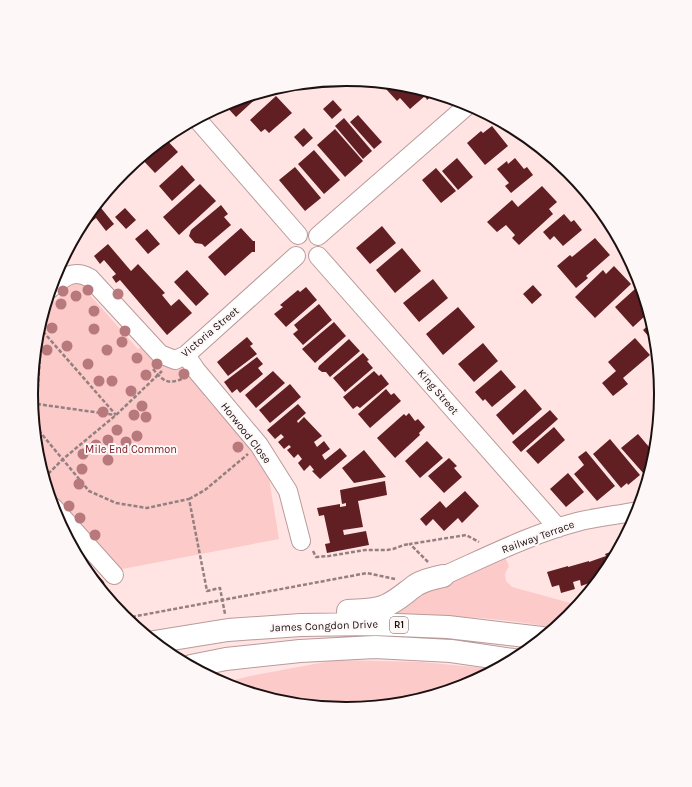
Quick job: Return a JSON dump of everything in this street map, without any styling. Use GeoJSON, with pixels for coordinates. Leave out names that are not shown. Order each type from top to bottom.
{"type":"FeatureCollection","features":[{"type":"Feature","properties":{"kind":"highway"},"geometry":{"type":"LineString","coordinates":[[255,628],[288,612],[378,609],[393,602],[437,571]]}},
{"type":"Feature","properties":{"kind":"highway","name":"James Congdon Drive"},"geometry":{"type":"LineString","coordinates":[[162,641],[228,630],[301,625],[372,624],[448,627],[534,637]]}},
{"type":"Feature","properties":{"kind":"highway","name":"James Congdon Drive"},"geometry":{"type":"LineString","coordinates":[[200,664],[226,659],[300,651],[375,646],[451,651],[502,659]]}},
{"type":"Feature","properties":{"kind":"highway"},"geometry":{"type":"LineString","coordinates":[[223,676],[243,672],[273,654]]}},
{"type":"Feature","properties":{"kind":"street"},"geometry":{"type":"LineString","coordinates":[[318,236],[463,109]]}},
{"type":"Feature","properties":{"kind":"street"},"geometry":{"type":"LineString","coordinates":[[200,123],[298,235]]}},
{"type":"Feature","properties":{"kind":"street"},"geometry":{"type":"LineString","coordinates":[[304,232],[312,232],[318,236],[321,241],[322,249],[318,256],[312,261],[305,261],[296,256],[293,250],[294,242],[298,235],[304,232]]}},
{"type":"Feature","properties":{"kind":"street","name":"Victoria Street"},"geometry":{"type":"LineString","coordinates":[[58,283],[72,274],[83,274],[90,278],[160,354],[166,358],[175,360],[186,355],[296,256]]}},
{"type":"Feature","properties":{"kind":"street","name":"King Street"},"geometry":{"type":"LineString","coordinates":[[318,256],[558,528]]}},
{"type":"Feature","properties":{"kind":"street","name":"Horwood Close"},"geometry":{"type":"LineString","coordinates":[[186,355],[196,370],[258,445],[288,491],[301,541]]}},
{"type":"Feature","properties":{"kind":"street","name":"Railway Terrace"},"geometry":{"type":"LineString","coordinates":[[437,571],[577,522],[630,513]]}},
{"type":"Feature","properties":{"kind":"street"},"geometry":{"type":"LineString","coordinates":[[66,521],[114,575]]}},
{"type":"Feature","properties":{"kind":"path"},"geometry":{"type":"LineString","coordinates":[[44,332],[116,415]]}},
{"type":"Feature","properties":{"kind":"path"},"geometry":{"type":"LineString","coordinates":[[48,474],[63,459],[116,415],[158,375],[166,365],[166,358]]}},
{"type":"Feature","properties":{"kind":"path"},"geometry":{"type":"LineString","coordinates":[[39,404],[116,415]]}},
{"type":"Feature","properties":{"kind":"path"},"geometry":{"type":"LineString","coordinates":[[41,433],[89,491],[116,503],[147,508],[189,498],[205,490],[258,445]]}},
{"type":"Feature","properties":{"kind":"path"},"geometry":{"type":"LineString","coordinates":[[189,498],[207,591],[220,588],[228,630]]}},
{"type":"Feature","properties":{"kind":"path"},"geometry":{"type":"LineString","coordinates":[[301,541],[311,543],[316,557],[364,550],[387,550],[410,544],[466,535],[480,543]]}},
{"type":"Feature","properties":{"kind":"path"},"geometry":{"type":"LineString","coordinates":[[410,544],[437,571]]}},
{"type":"Feature","properties":{"kind":"path"},"geometry":{"type":"LineString","coordinates":[[134,617],[366,573],[400,580]]}},
{"type":"Feature","properties":{"kind":"green space","name":"Mile End Common"},"geometry":{"type":"Polygon","coordinates":[[[82,281],[92,289],[89,294],[138,349],[143,347],[166,365],[185,367],[206,394],[204,396],[267,466],[279,539],[117,570],[58,503],[48,473],[44,454],[38,394],[41,353],[48,314],[52,302],[63,294],[60,289],[68,283],[82,281]]]}},
{"type":"Feature","properties":{"kind":"green space"},"geometry":{"type":"Polygon","coordinates":[[[505,557],[509,566],[505,574],[506,581],[512,587],[572,603],[547,627],[476,618],[397,616],[397,603],[505,557]]]}},
{"type":"Feature","properties":{"kind":"green space"},"geometry":{"type":"Polygon","coordinates":[[[336,660],[421,662],[486,668],[445,685],[406,696],[346,702],[286,696],[234,680],[336,660]]]}},
{"type":"Feature","properties":{"kind":"building"},"geometry":{"type":"Polygon","coordinates":[[[386,89],[406,91],[430,97],[427,100],[425,96],[410,109],[400,98],[397,101],[386,89]]]}},
{"type":"Feature","properties":{"kind":"building"},"geometry":{"type":"Polygon","coordinates":[[[276,96],[292,113],[269,133],[265,129],[261,132],[250,120],[276,96]]]}},
{"type":"Feature","properties":{"kind":"building"},"geometry":{"type":"Polygon","coordinates":[[[255,100],[236,117],[228,109],[255,100]]]}},
{"type":"Feature","properties":{"kind":"building"},"geometry":{"type":"Polygon","coordinates":[[[333,100],[342,110],[332,119],[323,109],[333,100]]]}},
{"type":"Feature","properties":{"kind":"building"},"geometry":{"type":"Polygon","coordinates":[[[358,115],[382,142],[374,149],[350,122],[358,115]]]}},
{"type":"Feature","properties":{"kind":"building"},"geometry":{"type":"Polygon","coordinates":[[[344,118],[372,151],[363,159],[335,126],[344,118]]]}},
{"type":"Feature","properties":{"kind":"building"},"geometry":{"type":"Polygon","coordinates":[[[492,126],[508,146],[485,165],[467,143],[481,131],[483,133],[492,126]]]}},
{"type":"Feature","properties":{"kind":"building"},"geometry":{"type":"Polygon","coordinates":[[[304,128],[313,138],[303,147],[294,137],[304,128]]]}},
{"type":"Feature","properties":{"kind":"building"},"geometry":{"type":"Polygon","coordinates":[[[335,129],[363,161],[345,177],[317,145],[335,129]]]}},
{"type":"Feature","properties":{"kind":"building"},"geometry":{"type":"Polygon","coordinates":[[[169,142],[178,152],[155,173],[144,161],[169,142]]]}},
{"type":"Feature","properties":{"kind":"building"},"geometry":{"type":"Polygon","coordinates":[[[314,150],[340,180],[324,194],[298,164],[314,150]]]}},
{"type":"Feature","properties":{"kind":"building"},"geometry":{"type":"Polygon","coordinates":[[[457,158],[473,177],[458,190],[442,171],[457,158]]]}},
{"type":"Feature","properties":{"kind":"building"},"geometry":{"type":"Polygon","coordinates":[[[515,158],[524,169],[527,167],[533,175],[511,193],[505,186],[509,183],[497,169],[507,161],[508,164],[515,158]]]}},
{"type":"Feature","properties":{"kind":"building"},"geometry":{"type":"Polygon","coordinates":[[[182,165],[195,180],[172,201],[159,186],[182,165]]]}},
{"type":"Feature","properties":{"kind":"building"},"geometry":{"type":"Polygon","coordinates":[[[295,167],[321,198],[305,211],[279,180],[295,167]]]}},
{"type":"Feature","properties":{"kind":"building"},"geometry":{"type":"Polygon","coordinates":[[[436,168],[456,191],[441,203],[422,180],[436,168]]]}},
{"type":"Feature","properties":{"kind":"building"},"geometry":{"type":"Polygon","coordinates":[[[200,184],[216,201],[179,235],[163,217],[200,184]]]}},
{"type":"Feature","properties":{"kind":"building"},"geometry":{"type":"Polygon","coordinates":[[[542,186],[557,202],[549,209],[553,214],[519,245],[512,238],[515,235],[506,225],[497,232],[487,222],[512,200],[518,207],[542,186]]]}},
{"type":"Feature","properties":{"kind":"building"},"geometry":{"type":"Polygon","coordinates":[[[221,205],[228,214],[224,217],[231,225],[205,247],[202,244],[195,243],[189,236],[191,230],[221,205]]]}},
{"type":"Feature","properties":{"kind":"building"},"geometry":{"type":"Polygon","coordinates":[[[101,208],[114,224],[106,231],[96,218],[89,224],[101,208]]]}},
{"type":"Feature","properties":{"kind":"building"},"geometry":{"type":"Polygon","coordinates":[[[125,208],[136,220],[126,229],[115,217],[125,208]]]}},
{"type":"Feature","properties":{"kind":"building"},"geometry":{"type":"Polygon","coordinates":[[[564,214],[571,222],[574,220],[582,230],[563,246],[554,236],[550,240],[543,232],[564,214]]]}},
{"type":"Feature","properties":{"kind":"building"},"geometry":{"type":"Polygon","coordinates":[[[382,226],[396,243],[370,264],[356,248],[382,226]]]}},
{"type":"Feature","properties":{"kind":"building"},"geometry":{"type":"Polygon","coordinates":[[[241,228],[253,241],[255,241],[255,252],[252,252],[225,276],[208,257],[241,228]]]}},
{"type":"Feature","properties":{"kind":"building"},"geometry":{"type":"Polygon","coordinates":[[[147,229],[160,244],[148,254],[135,239],[147,229]]]}},
{"type":"Feature","properties":{"kind":"building"},"geometry":{"type":"Polygon","coordinates":[[[595,238],[610,255],[586,276],[588,278],[576,288],[557,266],[570,255],[572,257],[595,238]]]}},
{"type":"Feature","properties":{"kind":"building"},"geometry":{"type":"Polygon","coordinates":[[[108,244],[131,271],[138,264],[165,293],[162,295],[171,306],[179,299],[192,313],[167,335],[120,280],[116,283],[112,277],[116,274],[104,260],[100,264],[94,256],[108,244]]]}},
{"type":"Feature","properties":{"kind":"building"},"geometry":{"type":"Polygon","coordinates":[[[402,248],[421,271],[395,293],[376,270],[402,248]]]}},
{"type":"Feature","properties":{"kind":"building"},"geometry":{"type":"Polygon","coordinates":[[[614,266],[631,284],[595,318],[575,297],[603,270],[606,274],[614,266]]]}},
{"type":"Feature","properties":{"kind":"building"},"geometry":{"type":"Polygon","coordinates":[[[187,270],[209,294],[196,306],[174,282],[187,270]]]}},
{"type":"Feature","properties":{"kind":"building"},"geometry":{"type":"Polygon","coordinates":[[[433,279],[448,298],[419,322],[403,303],[433,279]]]}},
{"type":"Feature","properties":{"kind":"building"},"geometry":{"type":"Polygon","coordinates":[[[533,285],[542,295],[532,304],[523,294],[533,285]]]}},
{"type":"Feature","properties":{"kind":"building"},"geometry":{"type":"Polygon","coordinates":[[[306,287],[317,300],[286,327],[274,314],[283,307],[280,305],[298,290],[300,292],[306,287]]]}},
{"type":"Feature","properties":{"kind":"building"},"geometry":{"type":"Polygon","coordinates":[[[635,289],[645,316],[633,327],[615,307],[635,289]]]}},
{"type":"Feature","properties":{"kind":"building"},"geometry":{"type":"Polygon","coordinates":[[[319,304],[332,320],[303,345],[293,334],[298,330],[294,325],[319,304]]]}},
{"type":"Feature","properties":{"kind":"building"},"geometry":{"type":"Polygon","coordinates":[[[458,307],[475,327],[443,355],[426,334],[458,307]]]}},
{"type":"Feature","properties":{"kind":"building"},"geometry":{"type":"Polygon","coordinates":[[[334,322],[346,336],[315,363],[302,349],[334,322]]]}},
{"type":"Feature","properties":{"kind":"building"},"geometry":{"type":"Polygon","coordinates":[[[647,327],[649,336],[643,330],[647,327]]]}},
{"type":"Feature","properties":{"kind":"building"},"geometry":{"type":"Polygon","coordinates":[[[247,337],[253,344],[250,346],[257,354],[228,376],[217,362],[247,337]]]}},
{"type":"Feature","properties":{"kind":"building"},"geometry":{"type":"Polygon","coordinates":[[[635,338],[650,355],[623,378],[628,384],[613,396],[602,383],[616,371],[608,362],[635,338]]]}},
{"type":"Feature","properties":{"kind":"building"},"geometry":{"type":"Polygon","coordinates":[[[349,339],[360,351],[330,377],[326,372],[322,372],[318,369],[319,366],[349,339]]]}},
{"type":"Feature","properties":{"kind":"building"},"geometry":{"type":"Polygon","coordinates":[[[483,343],[498,361],[474,382],[458,364],[483,343]]]}},
{"type":"Feature","properties":{"kind":"building"},"geometry":{"type":"Polygon","coordinates":[[[363,353],[373,368],[345,392],[333,378],[363,353]]]}},
{"type":"Feature","properties":{"kind":"building"},"geometry":{"type":"Polygon","coordinates":[[[257,357],[263,364],[258,368],[263,374],[240,393],[237,389],[232,393],[224,382],[257,357]]]}},
{"type":"Feature","properties":{"kind":"building"},"geometry":{"type":"Polygon","coordinates":[[[501,370],[516,387],[492,407],[485,399],[483,401],[475,392],[501,370]]]}},
{"type":"Feature","properties":{"kind":"building"},"geometry":{"type":"Polygon","coordinates":[[[273,371],[285,383],[256,408],[245,395],[273,371]]]}},
{"type":"Feature","properties":{"kind":"building"},"geometry":{"type":"Polygon","coordinates":[[[374,371],[379,376],[381,374],[389,384],[360,408],[357,406],[353,409],[343,397],[374,371]]]}},
{"type":"Feature","properties":{"kind":"building"},"geometry":{"type":"Polygon","coordinates":[[[290,384],[301,397],[270,423],[259,410],[290,384]]]}},
{"type":"Feature","properties":{"kind":"building"},"geometry":{"type":"Polygon","coordinates":[[[386,389],[391,395],[394,393],[401,401],[370,428],[358,414],[386,389]]]}},
{"type":"Feature","properties":{"kind":"building"},"geometry":{"type":"Polygon","coordinates":[[[525,389],[542,409],[513,435],[496,415],[525,389]]]}},
{"type":"Feature","properties":{"kind":"building"},"geometry":{"type":"Polygon","coordinates":[[[298,404],[306,413],[297,421],[298,423],[304,417],[322,436],[314,442],[317,447],[324,441],[330,449],[322,455],[325,460],[340,448],[347,456],[320,479],[312,471],[314,470],[310,465],[304,471],[298,463],[302,459],[298,454],[294,458],[287,450],[291,447],[289,445],[284,449],[278,442],[284,437],[281,434],[275,439],[267,430],[298,404]]]}},
{"type":"Feature","properties":{"kind":"building"},"geometry":{"type":"Polygon","coordinates":[[[550,410],[558,419],[521,452],[512,442],[550,410]]]}},
{"type":"Feature","properties":{"kind":"building"},"geometry":{"type":"Polygon","coordinates":[[[409,413],[415,421],[418,419],[425,427],[419,433],[420,435],[395,458],[377,438],[404,414],[406,416],[409,413]]]}},
{"type":"Feature","properties":{"kind":"building"},"geometry":{"type":"Polygon","coordinates":[[[554,427],[565,440],[538,464],[526,451],[554,427]]]}},
{"type":"Feature","properties":{"kind":"building"},"geometry":{"type":"Polygon","coordinates":[[[638,434],[649,447],[644,474],[621,448],[638,434]]]}},
{"type":"Feature","properties":{"kind":"building"},"geometry":{"type":"Polygon","coordinates":[[[610,439],[640,475],[628,485],[627,483],[621,488],[593,454],[610,439]]]}},
{"type":"Feature","properties":{"kind":"building"},"geometry":{"type":"Polygon","coordinates":[[[427,441],[443,458],[420,478],[405,461],[427,441]]]}},
{"type":"Feature","properties":{"kind":"building"},"geometry":{"type":"Polygon","coordinates":[[[364,450],[386,477],[354,483],[342,468],[364,450]]]}},
{"type":"Feature","properties":{"kind":"building"},"geometry":{"type":"Polygon","coordinates":[[[586,451],[615,486],[597,501],[574,474],[584,465],[578,457],[586,451]]]}},
{"type":"Feature","properties":{"kind":"building"},"geometry":{"type":"Polygon","coordinates":[[[449,458],[457,466],[454,468],[462,477],[444,493],[428,476],[449,458]]]}},
{"type":"Feature","properties":{"kind":"building"},"geometry":{"type":"Polygon","coordinates":[[[568,473],[584,492],[566,507],[550,489],[568,473]]]}},
{"type":"Feature","properties":{"kind":"building"},"geometry":{"type":"Polygon","coordinates":[[[385,481],[387,495],[358,501],[363,527],[343,530],[344,535],[366,531],[369,545],[327,553],[325,544],[330,543],[324,515],[319,516],[317,508],[340,504],[340,507],[346,506],[346,503],[342,504],[340,490],[385,481]]]}},
{"type":"Feature","properties":{"kind":"building"},"geometry":{"type":"Polygon","coordinates":[[[465,491],[479,506],[462,523],[458,518],[444,531],[433,519],[426,526],[420,519],[440,501],[446,508],[465,491]]]}},
{"type":"Feature","properties":{"kind":"building"},"geometry":{"type":"Polygon","coordinates":[[[610,552],[588,583],[581,586],[580,580],[573,582],[575,589],[561,593],[559,585],[552,587],[547,572],[589,562],[606,556],[605,554],[610,552]]]}}]}
